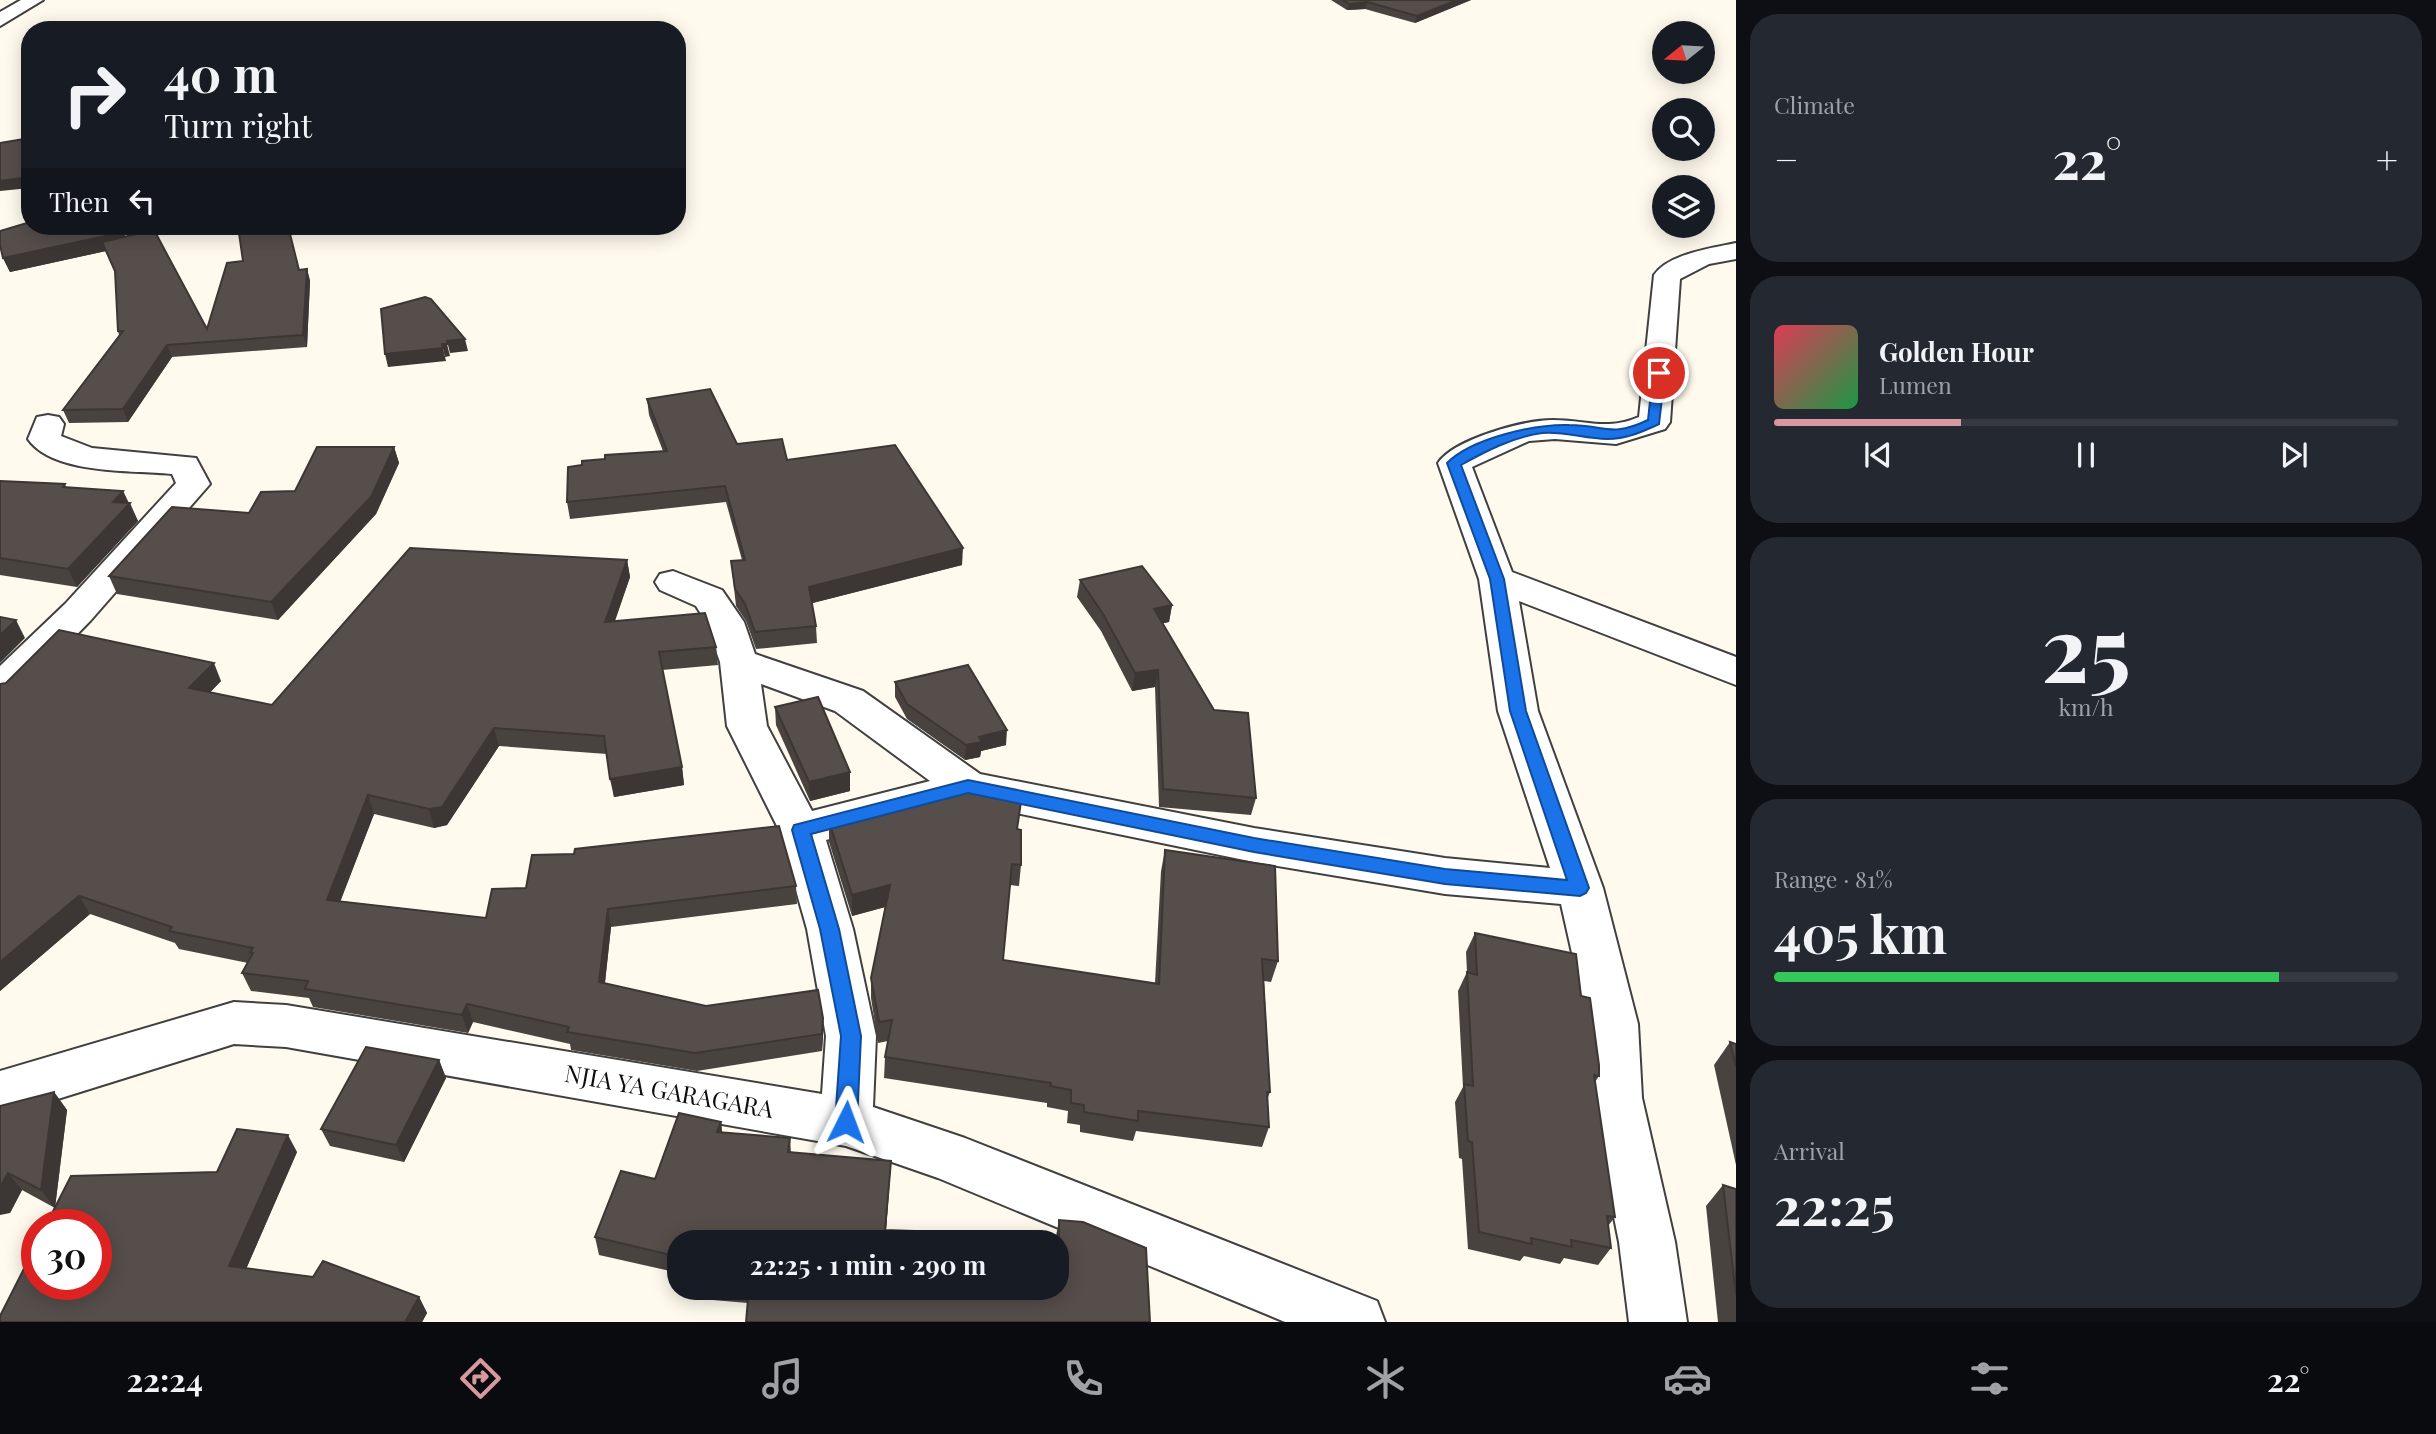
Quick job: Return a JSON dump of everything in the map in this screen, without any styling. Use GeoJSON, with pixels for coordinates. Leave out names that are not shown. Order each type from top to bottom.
{"type":"FeatureCollection","features":[{"type":"Feature","properties":{"kind":"street"},"geometry":{"type":"LineString","coordinates":[[0,20],[34,0]]}},
{"type":"Feature","properties":{"kind":"street"},"geometry":{"type":"LineString","coordinates":[[1658,1322],[1647,1242],[1616,1098],[1613,1024],[1580,888],[1518,711],[1497,579],[1454,463],[1485,446],[1540,430],[1573,429],[1605,435],[1632,432],[1654,422],[1667,275],[1701,258],[1736,251]]}},
{"type":"Feature","properties":{"kind":"street"},"geometry":{"type":"LineString","coordinates":[[0,688],[78,612],[193,484],[184,466],[152,460],[85,456],[54,447],[44,439],[48,424]]}},
{"type":"Feature","properties":{"kind":"street"},"geometry":{"type":"LineString","coordinates":[[1497,579],[1736,672]]}},
{"type":"Feature","properties":{"kind":"street"},"geometry":{"type":"LineString","coordinates":[[673,582],[709,597],[724,622],[739,662],[747,726],[801,830],[830,929],[851,1036],[846,1122]]}},
{"type":"Feature","properties":{"kind":"street"},"geometry":{"type":"LineString","coordinates":[[739,662],[849,701],[968,787],[1267,847],[1445,876],[1580,888]]}},
{"type":"Feature","properties":{"kind":"street"},"geometry":{"type":"LineString","coordinates":[[801,830],[968,787]]}},
{"type":"Feature","properties":{"kind":"street","name":"NJIA YA GARAGARA"},"geometry":{"type":"LineString","coordinates":[[0,1094],[234,1023],[286,1026],[846,1122],[958,1161],[1356,1322]]}},
{"type":"Feature","properties":{"kind":"building"},"geometry":{"type":"Polygon","coordinates":[[[1343,0],[1457,0],[1417,16],[1367,2],[1349,4],[1343,0]]]}},
{"type":"Feature","properties":{"kind":"building"},"geometry":{"type":"Polygon","coordinates":[[[21,140],[21,178],[0,181],[0,143],[21,140]]]}},
{"type":"Feature","properties":{"kind":"building"},"geometry":{"type":"Polygon","coordinates":[[[21,225],[21,235],[110,235],[3,258],[0,231],[21,225]]]}},
{"type":"Feature","properties":{"kind":"building"},"geometry":{"type":"Polygon","coordinates":[[[132,235],[157,235],[207,329],[227,263],[243,261],[239,235],[290,235],[299,270],[307,269],[303,335],[167,345],[123,409],[63,410],[123,331],[118,331],[115,271],[102,242],[132,235]]]}},
{"type":"Feature","properties":{"kind":"building"},"geometry":{"type":"Polygon","coordinates":[[[425,297],[431,299],[465,339],[447,341],[447,344],[442,344],[443,348],[385,354],[381,309],[425,297]]]}},
{"type":"Feature","properties":{"kind":"building"},"geometry":{"type":"Polygon","coordinates":[[[710,389],[737,444],[782,439],[787,460],[895,445],[963,548],[809,587],[816,626],[755,632],[745,604],[735,589],[731,561],[745,560],[725,486],[567,502],[568,467],[582,465],[582,461],[605,459],[605,455],[667,451],[647,399],[710,389]]]}},
{"type":"Feature","properties":{"kind":"building"},"geometry":{"type":"Polygon","coordinates":[[[317,447],[394,447],[371,497],[271,602],[109,576],[172,507],[249,513],[261,492],[295,491],[317,447]]]}},
{"type":"Feature","properties":{"kind":"building"},"geometry":{"type":"Polygon","coordinates":[[[0,481],[65,484],[63,487],[123,491],[113,502],[130,503],[68,569],[0,558],[0,481]]]}},
{"type":"Feature","properties":{"kind":"building"},"geometry":{"type":"Polygon","coordinates":[[[410,548],[627,560],[605,622],[705,613],[716,647],[659,652],[682,767],[610,779],[604,736],[494,728],[442,807],[429,809],[368,795],[327,900],[486,918],[492,889],[526,888],[532,855],[574,854],[575,849],[779,826],[796,886],[608,909],[599,982],[706,1006],[818,990],[823,1018],[822,1034],[695,1053],[567,1032],[569,1027],[467,1004],[462,1015],[305,989],[308,981],[242,973],[253,948],[169,931],[172,927],[79,896],[0,962],[0,684],[6,683],[59,630],[214,663],[189,688],[272,705],[410,548]]]}},
{"type":"Feature","properties":{"kind":"building"},"geometry":{"type":"Polygon","coordinates":[[[1142,566],[1172,605],[1154,609],[1214,710],[1248,713],[1256,798],[1163,789],[1158,670],[1135,673],[1103,614],[1080,580],[1142,566]]]}},
{"type":"Feature","properties":{"kind":"building"},"geometry":{"type":"Polygon","coordinates":[[[0,617],[16,620],[0,635],[0,617]]]}},
{"type":"Feature","properties":{"kind":"building"},"geometry":{"type":"Polygon","coordinates":[[[968,665],[1007,730],[979,737],[982,742],[966,745],[907,704],[895,682],[968,665]]]}},
{"type":"Feature","properties":{"kind":"building"},"geometry":{"type":"Polygon","coordinates":[[[818,697],[850,772],[809,782],[775,707],[818,697]]]}},
{"type":"Feature","properties":{"kind":"building"},"geometry":{"type":"Polygon","coordinates":[[[943,791],[1022,795],[1017,829],[1021,830],[1021,865],[1012,864],[1003,960],[1159,984],[1165,850],[1275,866],[1278,961],[1262,959],[1270,1092],[1267,1092],[1269,1127],[1138,1111],[1138,1121],[1084,1112],[1084,1105],[1071,1103],[1071,1090],[1050,1086],[1051,1083],[885,1057],[892,1020],[879,1022],[871,978],[890,885],[852,895],[829,821],[943,791]]]}},
{"type":"Feature","properties":{"kind":"building"},"geometry":{"type":"Polygon","coordinates":[[[1475,933],[1576,954],[1581,996],[1590,998],[1599,1065],[1599,1076],[1594,1075],[1615,1217],[1607,1216],[1611,1248],[1571,1240],[1572,1247],[1531,1238],[1532,1244],[1479,1232],[1472,1142],[1468,1141],[1464,1084],[1473,1086],[1467,972],[1477,975],[1475,933]]]}},
{"type":"Feature","properties":{"kind":"building"},"geometry":{"type":"Polygon","coordinates":[[[1730,1042],[1736,1044],[1736,1067],[1730,1042]]]}},
{"type":"Feature","properties":{"kind":"building"},"geometry":{"type":"Polygon","coordinates":[[[366,1047],[439,1060],[396,1145],[321,1129],[366,1047]]]}},
{"type":"Feature","properties":{"kind":"building"},"geometry":{"type":"Polygon","coordinates":[[[54,1092],[41,1190],[8,1173],[0,1187],[0,1106],[54,1092]]]}},
{"type":"Feature","properties":{"kind":"building"},"geometry":{"type":"Polygon","coordinates":[[[679,1113],[721,1122],[717,1132],[790,1138],[788,1152],[891,1161],[885,1230],[667,1230],[667,1254],[595,1237],[621,1171],[655,1179],[679,1113]]]}},
{"type":"Feature","properties":{"kind":"building"},"geometry":{"type":"Polygon","coordinates":[[[237,1129],[288,1135],[229,1266],[313,1277],[323,1261],[419,1297],[405,1322],[0,1322],[0,1316],[21,1275],[21,1300],[112,1300],[112,1209],[54,1209],[71,1176],[217,1172],[237,1129]]]}},
{"type":"Feature","properties":{"kind":"building"},"geometry":{"type":"Polygon","coordinates":[[[1723,1185],[1736,1189],[1736,1295],[1723,1185]]]}},
{"type":"Feature","properties":{"kind":"building"},"geometry":{"type":"Polygon","coordinates":[[[1059,1220],[1083,1222],[1146,1248],[1150,1322],[746,1322],[748,1300],[1069,1300],[1069,1230],[1059,1230],[1059,1220]]]}},
{"type":"Feature","properties":{"kind":"route"},"geometry":{"type":"LineString","coordinates":[[846,1122],[851,1036],[830,929],[801,830],[968,787],[1254,845],[1445,876],[1580,888],[1518,711],[1497,579],[1454,463],[1508,437],[1540,430],[1573,429],[1605,435],[1632,432],[1654,422],[1659,373]]}}]}
